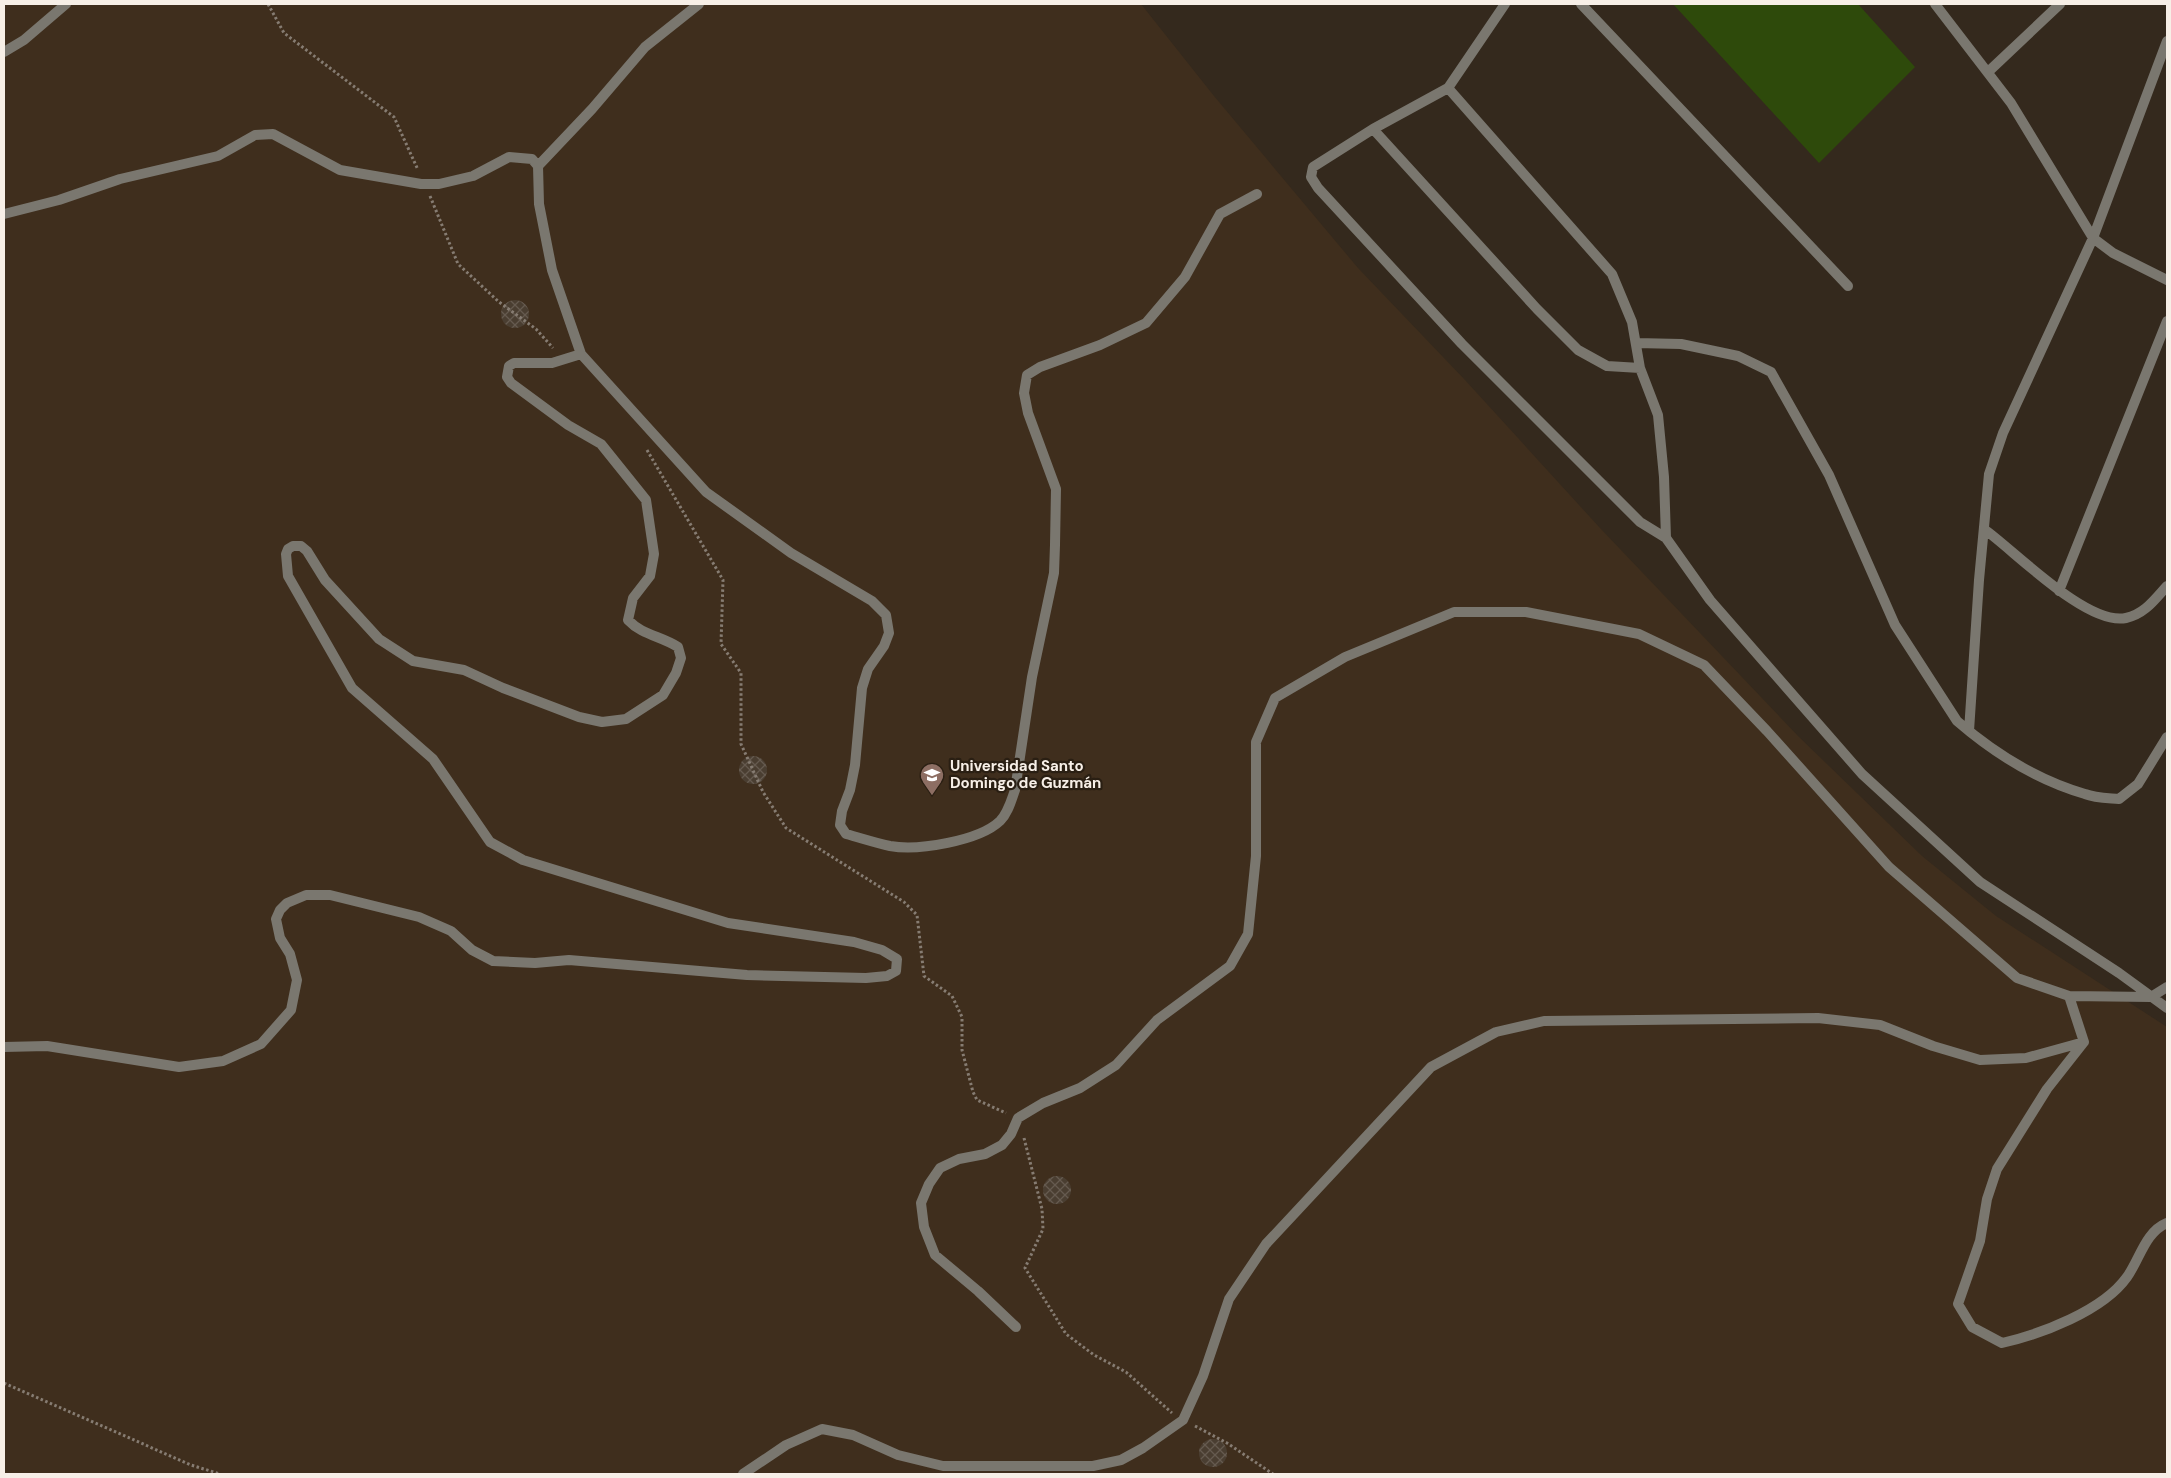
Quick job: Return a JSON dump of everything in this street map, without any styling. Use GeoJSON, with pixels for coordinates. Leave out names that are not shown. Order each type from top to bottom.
{"type":"FeatureCollection","features":[{"type":"Feature","properties":{"kind":"street"},"geometry":{"type":"LineString","coordinates":[[4,52],[24,40],[66,4]]}},
{"type":"Feature","properties":{"kind":"street"},"geometry":{"type":"LineString","coordinates":[[538,166],[592,109],[645,48],[699,4]]}},
{"type":"Feature","properties":{"kind":"street"},"geometry":{"type":"LineString","coordinates":[[1505,4],[1448,88],[1373,129],[1313,167],[1311,177],[1318,188],[1462,344],[1603,486],[1640,522],[1666,538],[1710,600],[1862,774],[1980,882],[2167,1008]]}},
{"type":"Feature","properties":{"kind":"street"},"geometry":{"type":"LineString","coordinates":[[1580,4],[1848,286]]}},
{"type":"Feature","properties":{"kind":"street"},"geometry":{"type":"LineString","coordinates":[[1935,4],[2011,103],[2093,238],[2114,253],[2167,280]]}},
{"type":"Feature","properties":{"kind":"street"},"geometry":{"type":"LineString","coordinates":[[1988,72],[2053,6]]}},
{"type":"Feature","properties":{"kind":"street"},"geometry":{"type":"LineString","coordinates":[[1969,731],[1989,474],[2003,433],[2093,238],[2167,41]]}},
{"type":"Feature","properties":{"kind":"street"},"geometry":{"type":"LineString","coordinates":[[1448,88],[1612,274],[1632,322],[1640,368],[1658,415],[1664,477],[1666,538]]}},
{"type":"Feature","properties":{"kind":"street"},"geometry":{"type":"LineString","coordinates":[[1373,129],[1537,309],[1578,350],[1607,366],[1640,368]]}},
{"type":"Feature","properties":{"kind":"street"},"geometry":{"type":"LineString","coordinates":[[4,214],[60,200],[120,179],[218,156],[255,135],[264,133],[273,134],[340,170],[425,184],[439,184],[473,176],[509,157],[532,159],[538,166],[539,204],[550,261],[581,354],[706,492],[791,553],[872,601],[886,615],[890,633],[868,669],[862,688],[856,765],[850,790],[842,811],[840,825],[846,834],[892,846],[932,846],[981,833],[1000,821],[1009,807],[1014,790],[1032,677],[1054,573],[1056,545],[1056,489],[1028,414],[1024,393],[1027,375],[1040,367],[1100,345],[1146,323],[1185,277],[1220,214],[1257,194]]}},
{"type":"Feature","properties":{"kind":"street"},"geometry":{"type":"LineString","coordinates":[[2059,591],[2167,321]]}},
{"type":"Feature","properties":{"kind":"street"},"geometry":{"type":"LineString","coordinates":[[1636,343],[1681,344],[1738,356],[1771,372],[1830,475],[1895,625],[1957,721],[2004,757],[2056,784],[2086,795],[2119,799],[2138,784],[2167,737]]}},
{"type":"Feature","properties":{"kind":"street"},"geometry":{"type":"LineString","coordinates":[[4,1047],[47,1046],[180,1066],[223,1061],[260,1044],[291,1010],[297,980],[290,954],[280,938],[276,919],[280,910],[287,903],[306,895],[330,895],[418,917],[451,931],[472,950],[493,961],[535,963],[569,960],[747,975],[866,978],[887,976],[896,971],[897,958],[882,950],[822,936],[728,923],[523,860],[490,842],[433,759],[352,688],[288,576],[286,554],[288,549],[293,546],[301,546],[307,551],[325,580],[379,639],[413,660],[464,670],[503,688],[579,717],[602,722],[626,719],[663,695],[676,674],[681,658],[678,647],[665,639],[647,634],[628,620],[632,598],[650,576],[654,554],[646,500],[601,444],[568,425],[512,383],[507,377],[509,366],[514,363],[552,363],[581,354]]}},
{"type":"Feature","properties":{"kind":"street"},"geometry":{"type":"LineString","coordinates":[[1984,529],[2059,591],[2106,618],[2126,618],[2143,612],[2167,586]]}},
{"type":"Feature","properties":{"kind":"street"},"geometry":{"type":"LineString","coordinates":[[1016,1327],[978,1291],[935,1255],[924,1227],[921,1203],[929,1184],[940,1168],[959,1159],[985,1154],[1002,1145],[1011,1134],[1018,1118],[1043,1103],[1080,1088],[1116,1065],[1157,1020],[1230,966],[1248,934],[1256,856],[1256,742],[1275,698],[1345,657],[1454,612],[1526,612],[1639,634],[1704,665],[1767,731],[1889,867],[2017,978],[2069,996],[2151,997],[2167,987]]}},
{"type":"Feature","properties":{"kind":"street"},"geometry":{"type":"LineString","coordinates":[[2069,996],[2084,1042]]}},
{"type":"Feature","properties":{"kind":"street"},"geometry":{"type":"LineString","coordinates":[[743,1474],[786,1444],[822,1429],[854,1435],[898,1455],[943,1466],[1093,1466],[1121,1460],[1136,1452],[1183,1420],[1203,1376],[1229,1299],[1266,1244],[1431,1067],[1496,1032],[1544,1020],[1818,1018],[1880,1025],[1932,1046],[1980,1060],[2026,1058],[2084,1042]]}},
{"type":"Feature","properties":{"kind":"street"},"geometry":{"type":"LineString","coordinates":[[2084,1042],[2047,1089],[1997,1169],[1987,1199],[1980,1241],[1958,1304],[1972,1327],[2002,1343],[2033,1334],[2097,1306],[2126,1279],[2145,1243],[2157,1227],[2167,1223]]}},
{"type":"Feature","properties":{"kind":"path"},"geometry":{"type":"LineString","coordinates":[[268,4],[284,33],[394,117],[425,184],[458,264],[498,302],[536,329],[564,360]]}},
{"type":"Feature","properties":{"kind":"path"},"geometry":{"type":"LineString","coordinates":[[647,449],[723,580],[721,644],[741,672],[741,744],[762,792],[786,828],[904,902],[917,915],[924,976],[952,996],[962,1017],[962,1050],[973,1092],[977,1100],[1018,1118],[1042,1209],[1043,1229],[1025,1268],[1066,1334],[1094,1355],[1126,1372],[1166,1410],[1227,1443],[1273,1474]]}},
{"type":"Feature","properties":{"kind":"path"},"geometry":{"type":"LineString","coordinates":[[4,1383],[191,1465],[220,1474]]}},
{"type":"Feature","properties":{"kind":"shaded area","name":"Universidad Santo Domingo de Guzmán"},"geometry":{"type":"Polygon","coordinates":[[[4,4],[1141,4],[1214,96],[1358,268],[1465,380],[1600,528],[1798,736],[1922,856],[1996,916],[2167,1027],[2167,1474],[4,1474],[4,4]]]}},
{"type":"Feature","properties":{"kind":"green space"},"geometry":{"type":"Polygon","coordinates":[[[1673,4],[1858,4],[1915,67],[1819,163],[1673,4]]]}},
{"type":"Feature","properties":{"kind":"building"},"geometry":{"type":"Polygon","coordinates":[[[515,300],[525,304],[529,314],[525,324],[515,328],[505,324],[501,314],[505,304],[515,300]]]}},
{"type":"Feature","properties":{"kind":"building"},"geometry":{"type":"Polygon","coordinates":[[[753,756],[763,760],[767,770],[763,780],[753,784],[743,780],[739,770],[743,760],[753,756]]]}},
{"type":"Feature","properties":{"kind":"building"},"geometry":{"type":"Polygon","coordinates":[[[1057,1176],[1067,1180],[1071,1190],[1067,1200],[1057,1204],[1047,1200],[1043,1190],[1047,1180],[1057,1176]]]}},
{"type":"Feature","properties":{"kind":"building"},"geometry":{"type":"Polygon","coordinates":[[[1213,1439],[1223,1443],[1227,1453],[1223,1463],[1213,1467],[1203,1463],[1199,1453],[1203,1443],[1213,1439]]]}},
{"type":"Feature","properties":{"kind":"place","name":"Universidad Santo Domingo de Guzmán"},"geometry":{"type":"Point","coordinates":[932,796]}}]}
